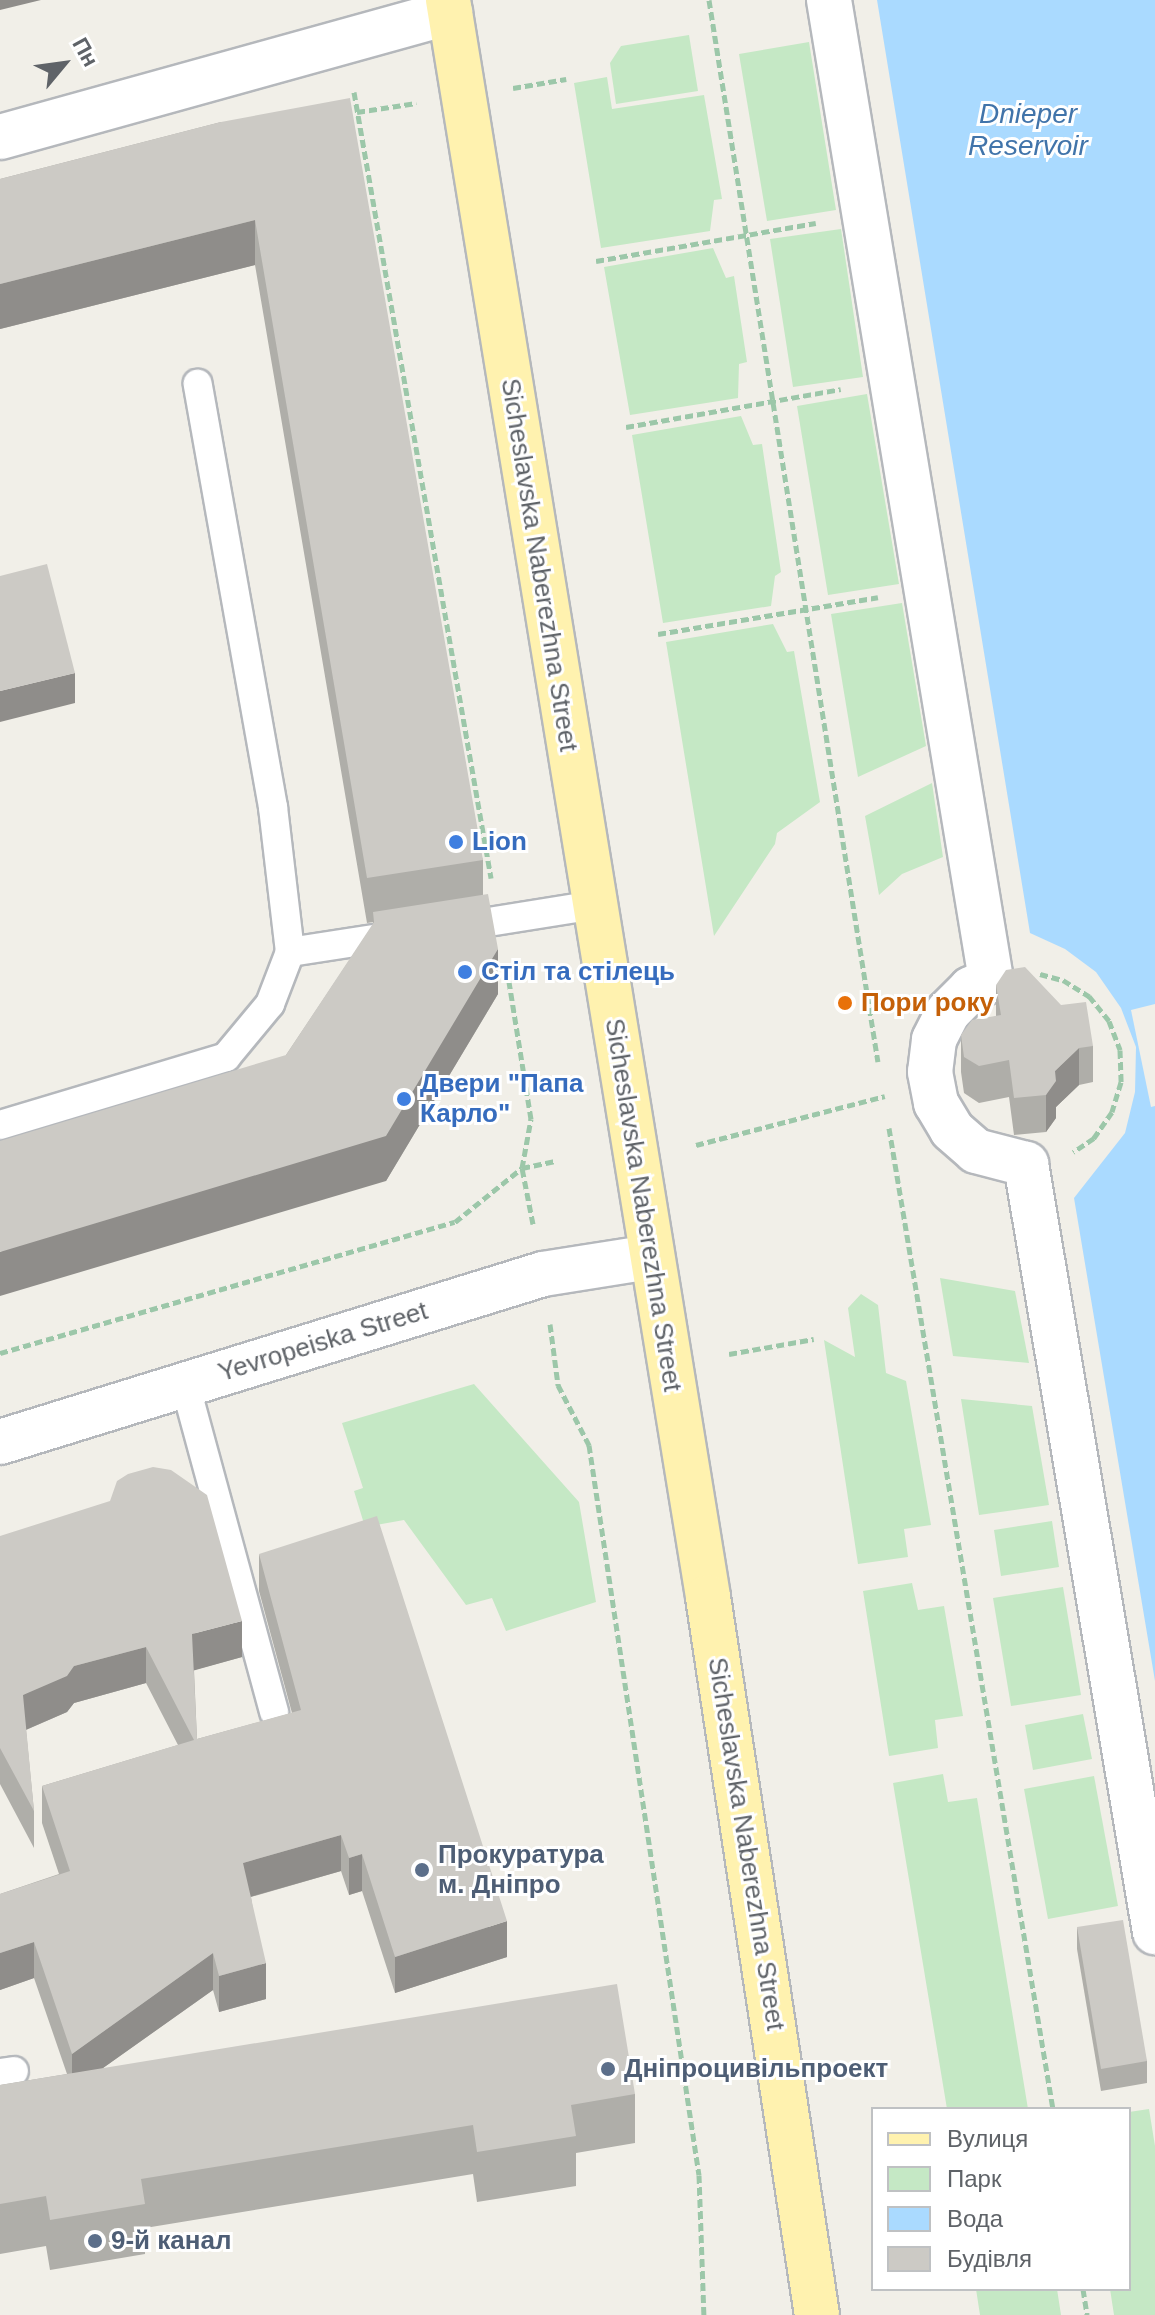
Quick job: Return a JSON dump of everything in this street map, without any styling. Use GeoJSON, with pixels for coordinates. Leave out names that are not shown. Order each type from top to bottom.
{"type":"FeatureCollection","features":[{"type":"Feature","properties":{"kind":"main road","name":"Sicheslavska Naberezhna Street"},"geometry":{"type":"LineString","coordinates":[[449,6],[650,1257],[708,1597],[817,2315]]}},
{"type":"Feature","properties":{"kind":"street"},"geometry":{"type":"LineString","coordinates":[[829,0],[862,215],[991,980],[971,989],[948,1012],[934,1040],[932,1088],[952,1130],[976,1151],[1026,1164],[1155,1932]]}},
{"type":"Feature","properties":{"kind":"street"},"geometry":{"type":"LineString","coordinates":[[0,137],[345,42],[449,6]]}},
{"type":"Feature","properties":{"kind":"street","name":"Yevropeiska Street"},"geometry":{"type":"LineString","coordinates":[[0,1442],[543,1274],[650,1257]]}},
{"type":"Feature","properties":{"kind":"lane"},"geometry":{"type":"LineString","coordinates":[[0,1125],[226,1057],[270,1004],[290,952],[273,807],[198,384]]}},
{"type":"Feature","properties":{"kind":"lane"},"geometry":{"type":"LineString","coordinates":[[290,952],[594,905]]}},
{"type":"Feature","properties":{"kind":"lane"},"geometry":{"type":"LineString","coordinates":[[185,1384],[274,1712]]}},
{"type":"Feature","properties":{"kind":"path"},"geometry":{"type":"LineString","coordinates":[[345,42],[531,1119],[522,1168],[543,1274],[558,1385],[589,1445],[699,2175],[704,2315]]}},
{"type":"Feature","properties":{"kind":"path"},"geometry":{"type":"LineString","coordinates":[[596,261],[862,215]]}},
{"type":"Feature","properties":{"kind":"path"},"geometry":{"type":"LineString","coordinates":[[626,427],[890,381]]}},
{"type":"Feature","properties":{"kind":"path"},"geometry":{"type":"LineString","coordinates":[[658,634],[925,589]]}},
{"type":"Feature","properties":{"kind":"path"},"geometry":{"type":"LineString","coordinates":[[991,980],[1032,972],[1063,980],[1099,1008],[1120,1050],[1117,1097],[1094,1138],[1068,1156],[1026,1164]]}},
{"type":"Feature","properties":{"kind":"path"},"geometry":{"type":"LineString","coordinates":[[696,1145],[932,1088]]}},
{"type":"Feature","properties":{"kind":"path"},"geometry":{"type":"LineString","coordinates":[[0,1353],[455,1222],[522,1168],[555,1161]]}},
{"type":"Feature","properties":{"kind":"path"},"geometry":{"type":"LineString","coordinates":[[729,1354],[814,1339]]}},
{"type":"Feature","properties":{"kind":"path"},"geometry":{"type":"LineString","coordinates":[[1083,2291],[1087,2315]]}},
{"type":"Feature","properties":{"kind":"green space"},"geometry":{"type":"Polygon","coordinates":[[[689,35],[698,91],[616,104],[610,63],[621,46],[689,35]]]}},
{"type":"Feature","properties":{"kind":"green space"},"geometry":{"type":"Polygon","coordinates":[[[809,42],[836,210],[767,221],[739,54],[809,42]]]}},
{"type":"Feature","properties":{"kind":"green space"},"geometry":{"type":"Polygon","coordinates":[[[607,77],[612,109],[704,95],[722,199],[714,200],[710,231],[601,248],[574,83],[607,77]]]}},
{"type":"Feature","properties":{"kind":"green space"},"geometry":{"type":"Polygon","coordinates":[[[841,229],[863,377],[793,387],[770,239],[841,229]]]}},
{"type":"Feature","properties":{"kind":"green space"},"geometry":{"type":"Polygon","coordinates":[[[713,248],[726,278],[734,276],[747,362],[739,364],[738,398],[630,415],[604,267],[713,248]]]}},
{"type":"Feature","properties":{"kind":"green space"},"geometry":{"type":"Polygon","coordinates":[[[867,394],[899,584],[828,595],[797,406],[867,394]]]}},
{"type":"Feature","properties":{"kind":"green space"},"geometry":{"type":"Polygon","coordinates":[[[741,416],[753,445],[762,444],[781,572],[775,576],[771,606],[663,623],[632,435],[741,416]]]}},
{"type":"Feature","properties":{"kind":"green space"},"geometry":{"type":"Polygon","coordinates":[[[902,603],[926,746],[858,777],[831,614],[902,603]]]}},
{"type":"Feature","properties":{"kind":"green space"},"geometry":{"type":"Polygon","coordinates":[[[773,624],[787,652],[794,651],[820,802],[777,833],[775,844],[714,936],[666,642],[773,624]]]}},
{"type":"Feature","properties":{"kind":"green space"},"geometry":{"type":"Polygon","coordinates":[[[932,783],[943,857],[902,874],[879,895],[865,816],[932,783]]]}},
{"type":"Feature","properties":{"kind":"green space"},"geometry":{"type":"Polygon","coordinates":[[[940,1278],[1015,1291],[1029,1363],[953,1356],[940,1278]]]}},
{"type":"Feature","properties":{"kind":"green space"},"geometry":{"type":"Polygon","coordinates":[[[861,1294],[878,1305],[886,1373],[906,1381],[931,1525],[904,1529],[908,1557],[858,1564],[824,1340],[855,1357],[848,1308],[861,1294]]]}},
{"type":"Feature","properties":{"kind":"green space"},"geometry":{"type":"Polygon","coordinates":[[[474,1384],[579,1502],[596,1602],[506,1631],[492,1598],[466,1605],[404,1520],[365,1527],[354,1491],[363,1488],[342,1423],[474,1384]]]}},
{"type":"Feature","properties":{"kind":"green space"},"geometry":{"type":"Polygon","coordinates":[[[961,1399],[1032,1406],[1049,1505],[979,1515],[961,1399]]]}},
{"type":"Feature","properties":{"kind":"green space"},"geometry":{"type":"Polygon","coordinates":[[[1052,1521],[1059,1567],[1001,1576],[994,1530],[1052,1521]]]}},
{"type":"Feature","properties":{"kind":"green space"},"geometry":{"type":"Polygon","coordinates":[[[912,1583],[918,1610],[944,1606],[963,1716],[935,1720],[938,1748],[889,1756],[863,1591],[912,1583]]]}},
{"type":"Feature","properties":{"kind":"green space"},"geometry":{"type":"Polygon","coordinates":[[[1063,1587],[1081,1695],[1011,1706],[993,1598],[1063,1587]]]}},
{"type":"Feature","properties":{"kind":"green space"},"geometry":{"type":"Polygon","coordinates":[[[1083,1714],[1092,1759],[1033,1770],[1025,1725],[1083,1714]]]}},
{"type":"Feature","properties":{"kind":"green space"},"geometry":{"type":"Polygon","coordinates":[[[943,1774],[948,1802],[977,1798],[1028,2107],[947,2107],[893,1783],[943,1774]]]}},
{"type":"Feature","properties":{"kind":"green space"},"geometry":{"type":"Polygon","coordinates":[[[1094,1776],[1118,1906],[1048,1919],[1024,1789],[1094,1776]]]}},
{"type":"Feature","properties":{"kind":"green space"},"geometry":{"type":"Polygon","coordinates":[[[1149,2109],[1155,2146],[1155,2315],[1114,2315],[1110,2291],[1131,2291],[1131,2112],[1149,2109]]]}},
{"type":"Feature","properties":{"kind":"green space"},"geometry":{"type":"Polygon","coordinates":[[[976,2291],[1057,2291],[1061,2315],[980,2315],[976,2291]]]}},
{"type":"Feature","properties":{"kind":"water","name":"Dnieper Reservoir"},"geometry":{"type":"Polygon","coordinates":[[[877,0],[1155,0],[1155,1681],[1074,1198],[1125,1133],[1135,1092],[1136,1047],[1121,1008],[1096,972],[1065,949],[1030,933],[877,0]]]}},
{"type":"Feature","properties":{"kind":"pier"},"geometry":{"type":"Polygon","coordinates":[[[1155,1004],[1155,1106],[1151,1107],[1131,1010],[1155,1004]]]}},
{"type":"Feature","properties":{"kind":"building"},"geometry":{"type":"Polygon","coordinates":[[[350,98],[483,860],[367,878],[255,220],[0,284],[0,179],[221,122],[350,98]]]}},
{"type":"Feature","properties":{"kind":"building"},"geometry":{"type":"Polygon","coordinates":[[[47,564],[75,673],[0,691],[0,576],[47,564]]]}},
{"type":"Feature","properties":{"kind":"building"},"geometry":{"type":"Polygon","coordinates":[[[488,894],[498,949],[386,1136],[0,1252],[0,1141],[286,1055],[374,922],[373,912],[488,894]]]}},
{"type":"Feature","properties":{"kind":"building"},"geometry":{"type":"Polygon","coordinates":[[[1025,967],[1061,1005],[1086,1002],[1093,1046],[1079,1048],[1055,1071],[1056,1081],[1046,1095],[1014,1098],[1009,1060],[979,1066],[964,1057],[961,1035],[972,1020],[1001,1015],[996,985],[1006,970],[1025,967]]]}},
{"type":"Feature","properties":{"kind":"building"},"geometry":{"type":"Polygon","coordinates":[[[153,1467],[171,1470],[207,1495],[242,1621],[192,1634],[197,1739],[301,1710],[259,1554],[377,1516],[507,1921],[395,1957],[362,1854],[349,1858],[341,1835],[243,1863],[266,1963],[219,1976],[213,1953],[72,2054],[34,1942],[0,1953],[0,1894],[70,1871],[42,1786],[194,1740],[146,1647],[74,1666],[67,1676],[23,1695],[34,1811],[0,1748],[0,1536],[110,1501],[117,1481],[128,1474],[153,1467]]]}},
{"type":"Feature","properties":{"kind":"building"},"geometry":{"type":"Polygon","coordinates":[[[1123,1920],[1147,2061],[1101,2069],[1077,1927],[1123,1920]]]}},
{"type":"Feature","properties":{"kind":"building"},"geometry":{"type":"Polygon","coordinates":[[[617,1984],[635,2094],[571,2105],[576,2136],[477,2152],[473,2125],[141,2179],[145,2204],[50,2220],[46,2196],[0,2204],[0,2085],[617,1984]]]}},
{"type":"Feature","properties":{"kind":"place","name":"Lion"},"geometry":{"type":"Point","coordinates":[456,842]}},
{"type":"Feature","properties":{"kind":"place","name":"Стіл та стілець"},"geometry":{"type":"Point","coordinates":[465,972]}},
{"type":"Feature","properties":{"kind":"place","name":"Пори року"},"geometry":{"type":"Point","coordinates":[845,1003]}},
{"type":"Feature","properties":{"kind":"place","name":"Двери \"Папа Карло\""},"geometry":{"type":"Point","coordinates":[404,1099]}},
{"type":"Feature","properties":{"kind":"place","name":"Прокуратура м. Дніпро"},"geometry":{"type":"Point","coordinates":[422,1870]}},
{"type":"Feature","properties":{"kind":"place","name":"Дніпроцивільпроект"},"geometry":{"type":"Point","coordinates":[608,2069]}},
{"type":"Feature","properties":{"kind":"place","name":"9-й канал"},"geometry":{"type":"Point","coordinates":[95,2241]}}]}
